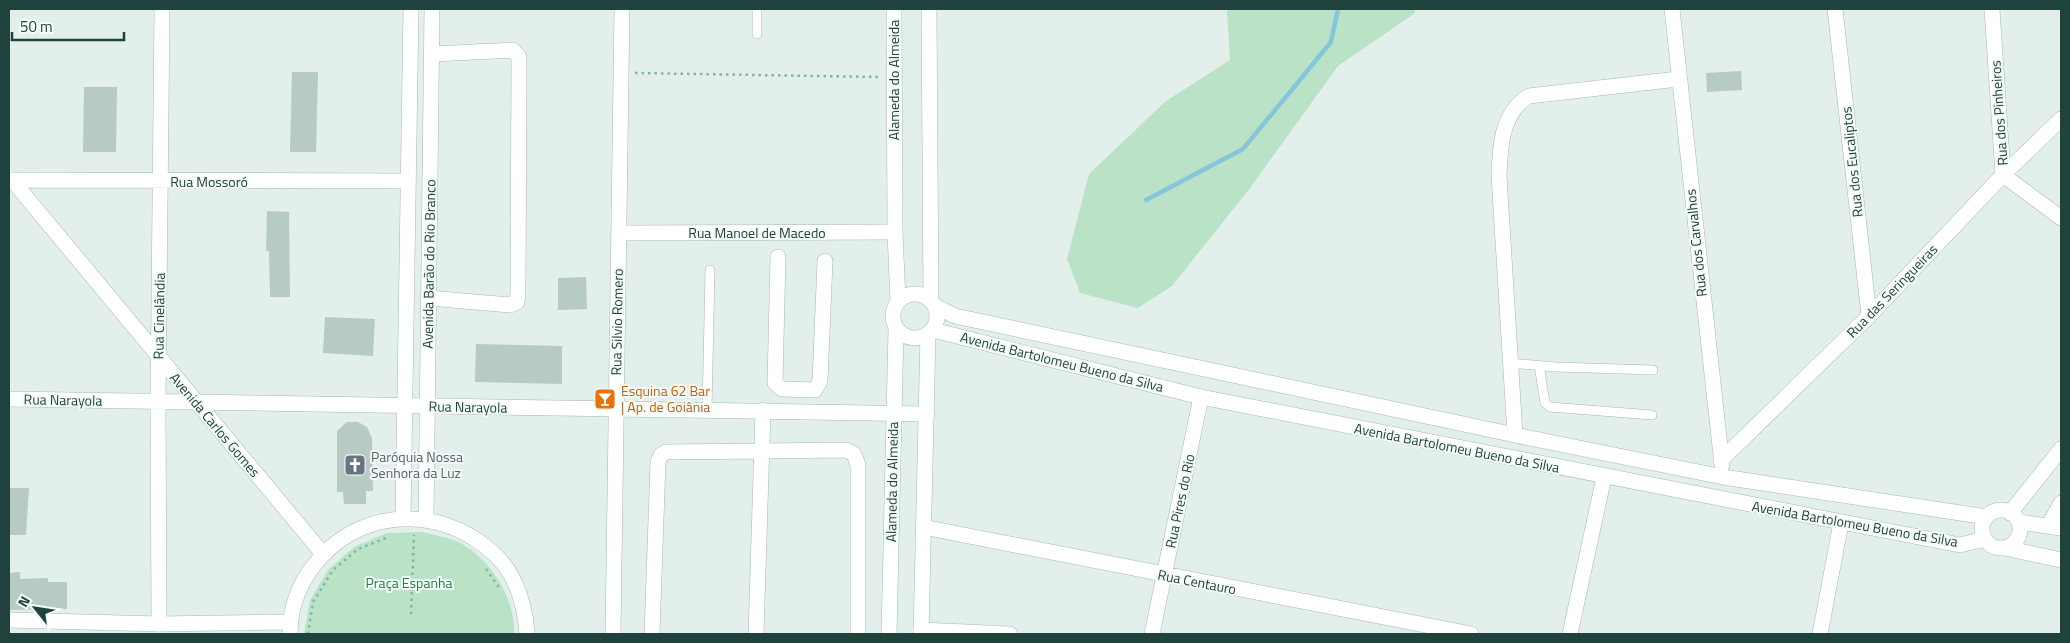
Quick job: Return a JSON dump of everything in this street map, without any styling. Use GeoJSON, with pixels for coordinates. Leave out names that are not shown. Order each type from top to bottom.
{"type":"FeatureCollection","features":[{"type":"Feature","properties":{"kind":"street","name":"Rua Cinelândia"},"geometry":{"type":"LineString","coordinates":[[159,624],[158,357],[162,9]]}},
{"type":"Feature","properties":{"kind":"street","name":"Avenida Barão do Rio Branco"},"geometry":{"type":"LineString","coordinates":[[403,517],[411,9]]}},
{"type":"Feature","properties":{"kind":"street","name":"Avenida Barão do Rio Branco"},"geometry":{"type":"LineString","coordinates":[[426,518],[432,9]]}},
{"type":"Feature","properties":{"kind":"street","name":"Rua Silvio Romero"},"geometry":{"type":"LineString","coordinates":[[613,634],[622,9]]}},
{"type":"Feature","properties":{"kind":"street","name":"Alameda do Almeida"},"geometry":{"type":"LineString","coordinates":[[894,9],[895,232],[898,302]]}},
{"type":"Feature","properties":{"kind":"street"},"geometry":{"type":"LineString","coordinates":[[929,9],[933,303],[937,318],[930,332],[921,632],[1010,634]]}},
{"type":"Feature","properties":{"kind":"street","name":"Rua dos Carvalhos"},"geometry":{"type":"LineString","coordinates":[[1672,9],[1678,79],[1723,477]]}},
{"type":"Feature","properties":{"kind":"street","name":"Rua dos Eucaliptos"},"geometry":{"type":"LineString","coordinates":[[1835,9],[1869,316]]}},
{"type":"Feature","properties":{"kind":"street","name":"Rua dos Pinheiros"},"geometry":{"type":"LineString","coordinates":[[1992,9],[2003,175],[2061,218]]}},
{"type":"Feature","properties":{"kind":"street"},"geometry":{"type":"LineString","coordinates":[[429,298],[510,304],[517,302],[518,292],[519,57],[513,50],[432,54]]}},
{"type":"Feature","properties":{"kind":"street"},"geometry":{"type":"LineString","coordinates":[[1515,435],[1509,363],[1499,176],[1502,138],[1510,114],[1519,102],[1529,96],[1678,79]]}},
{"type":"Feature","properties":{"kind":"street","name":"Rua das Seringueiras"},"geometry":{"type":"LineString","coordinates":[[1721,460],[1869,316],[2003,175],[2061,119]]}},
{"type":"Feature","properties":{"kind":"street","name":"Rua Mossoró"},"geometry":{"type":"LineString","coordinates":[[10,180],[408,182]]}},
{"type":"Feature","properties":{"kind":"street","name":"Avenida Carlos Gomes"},"geometry":{"type":"LineString","coordinates":[[10,180],[323,554]]}},
{"type":"Feature","properties":{"kind":"street","name":"Rua Manoel de Macedo"},"geometry":{"type":"LineString","coordinates":[[619,233],[895,232]]}},
{"type":"Feature","properties":{"kind":"street"},"geometry":{"type":"LineString","coordinates":[[778,258],[775,383],[782,390],[815,390],[820,381],[825,261]]}},
{"type":"Feature","properties":{"kind":"street"},"geometry":{"type":"LineString","coordinates":[[930,332],[917,339],[905,337],[896,330],[892,315],[898,302],[908,295],[920,294],[933,303]]}},
{"type":"Feature","properties":{"kind":"street","name":"Avenida Bartolomeu Bueno da Silva"},"geometry":{"type":"LineString","coordinates":[[933,303],[955,316],[1515,435],[1723,477],[1987,517],[1998,511],[2014,518],[2055,527]]}},
{"type":"Feature","properties":{"kind":"street","name":"Alameda do Almeida"},"geometry":{"type":"LineString","coordinates":[[889,634],[896,330]]}},
{"type":"Feature","properties":{"kind":"street","name":"Avenida Bartolomeu Bueno da Silva"},"geometry":{"type":"LineString","coordinates":[[930,332],[1201,397],[1604,477],[1960,546],[1985,539]]}},
{"type":"Feature","properties":{"kind":"street"},"geometry":{"type":"LineString","coordinates":[[797,390],[798,411]]}},
{"type":"Feature","properties":{"kind":"street","name":"Rua Pires do Rio"},"geometry":{"type":"LineString","coordinates":[[1152,634],[1201,397]]}},
{"type":"Feature","properties":{"kind":"street","name":"Rua Narayola"},"geometry":{"type":"LineString","coordinates":[[9,399],[927,414]]}},
{"type":"Feature","properties":{"kind":"street"},"geometry":{"type":"LineString","coordinates":[[756,634],[763,452],[762,410]]}},
{"type":"Feature","properties":{"kind":"street"},"geometry":{"type":"LineString","coordinates":[[2005,548],[2016,541],[2019,535],[2014,518],[2061,449]]}},
{"type":"Feature","properties":{"kind":"street"},"geometry":{"type":"LineString","coordinates":[[652,634],[658,462],[661,455],[666,452],[846,450],[857,459],[858,634]]}},
{"type":"Feature","properties":{"kind":"street"},"geometry":{"type":"LineString","coordinates":[[1570,634],[1604,477]]}},
{"type":"Feature","properties":{"kind":"street"},"geometry":{"type":"LineString","coordinates":[[2055,527],[2061,504]]}},
{"type":"Feature","properties":{"kind":"street"},"geometry":{"type":"LineString","coordinates":[[9,620],[290,628],[296,597],[307,574],[323,554],[346,535],[374,523],[403,517],[426,518],[461,529],[491,549],[513,578],[526,612],[527,634]]}},
{"type":"Feature","properties":{"kind":"street"},"geometry":{"type":"LineString","coordinates":[[1987,517],[1982,528],[1985,539],[1993,547],[2061,560]]}},
{"type":"Feature","properties":{"kind":"street"},"geometry":{"type":"LineString","coordinates":[[1820,634],[1840,523]]}},
{"type":"Feature","properties":{"kind":"street","name":"Rua Centauro"},"geometry":{"type":"LineString","coordinates":[[923,527],[1164,576],[1470,634]]}},
{"type":"Feature","properties":{"kind":"lane"},"geometry":{"type":"LineString","coordinates":[[757,9],[757,34]]}},
{"type":"Feature","properties":{"kind":"lane"},"geometry":{"type":"LineString","coordinates":[[708,410],[710,270]]}},
{"type":"Feature","properties":{"kind":"lane"},"geometry":{"type":"LineString","coordinates":[[1509,363],[1652,370]]}},
{"type":"Feature","properties":{"kind":"lane"},"geometry":{"type":"LineString","coordinates":[[1539,365],[1545,404],[1550,407],[1652,415]]}},
{"type":"Feature","properties":{"kind":"path"},"geometry":{"type":"LineString","coordinates":[[621,73],[894,77]]}},
{"type":"Feature","properties":{"kind":"path"},"geometry":{"type":"LineString","coordinates":[[411,614],[414,535]]}},
{"type":"Feature","properties":{"kind":"path"},"geometry":{"type":"LineString","coordinates":[[406,536],[422,535]]}},
{"type":"Feature","properties":{"kind":"path"},"geometry":{"type":"LineString","coordinates":[[308,634],[313,602],[333,570],[358,549],[390,536]]}},
{"type":"Feature","properties":{"kind":"path"},"geometry":{"type":"LineString","coordinates":[[483,565],[502,592]]}},
{"type":"Feature","properties":{"kind":"green space"},"geometry":{"type":"Polygon","coordinates":[[[1227,9],[1415,9],[1415,13],[1338,66],[1250,188],[1172,286],[1138,308],[1080,293],[1067,259],[1089,174],[1166,101],[1230,60],[1227,9]]]}},
{"type":"Feature","properties":{"kind":"green space","name":"Praça Espanha"},"geometry":{"type":"Polygon","coordinates":[[[422,532],[456,541],[479,557],[489,568],[498,580],[510,606],[514,634],[304,634],[310,600],[328,570],[354,547],[387,533],[422,532]]]}},
{"type":"Feature","properties":{"kind":"building"},"geometry":{"type":"Polygon","coordinates":[[[1741,71],[1742,90],[1707,92],[1706,73],[1741,71]]]}},
{"type":"Feature","properties":{"kind":"building"},"geometry":{"type":"Polygon","coordinates":[[[292,72],[318,72],[316,152],[290,152],[292,72]]]}},
{"type":"Feature","properties":{"kind":"building"},"geometry":{"type":"Polygon","coordinates":[[[84,87],[117,87],[116,152],[83,152],[84,87]]]}},
{"type":"Feature","properties":{"kind":"building"},"geometry":{"type":"Polygon","coordinates":[[[267,211],[289,212],[290,297],[270,297],[269,251],[266,251],[267,211]]]}},
{"type":"Feature","properties":{"kind":"building"},"geometry":{"type":"Polygon","coordinates":[[[586,277],[587,309],[558,310],[558,278],[586,277]]]}},
{"type":"Feature","properties":{"kind":"building"},"geometry":{"type":"Polygon","coordinates":[[[325,317],[375,319],[373,356],[323,353],[325,317]]]}},
{"type":"Feature","properties":{"kind":"building"},"geometry":{"type":"Polygon","coordinates":[[[476,344],[562,346],[562,384],[475,382],[476,344]]]}},
{"type":"Feature","properties":{"kind":"building","name":"Paróquia Nossa Senhora da Luz"},"geometry":{"type":"Polygon","coordinates":[[[347,422],[358,422],[367,427],[372,438],[373,491],[366,491],[366,504],[344,504],[343,492],[337,492],[337,431],[347,422]]]}},
{"type":"Feature","properties":{"kind":"building"},"geometry":{"type":"Polygon","coordinates":[[[9,488],[29,488],[26,535],[9,535],[9,488]]]}},
{"type":"Feature","properties":{"kind":"building"},"geometry":{"type":"Polygon","coordinates":[[[20,572],[20,579],[48,578],[48,582],[67,582],[67,609],[9,610],[9,573],[20,572]]]}},
{"type":"Feature","properties":{"kind":"waterway"},"geometry":{"type":"LineString","coordinates":[[1146,200],[1243,149],[1331,42],[1338,9]]}},
{"type":"Feature","properties":{"kind":"place","name":"Esquina 62 Bar | Ap. de Goiânia"},"geometry":{"type":"Point","coordinates":[605,399]}},
{"type":"Feature","properties":{"kind":"place","name":"Paróquia Nossa Senhora da Luz"},"geometry":{"type":"Point","coordinates":[355,465]}}]}
